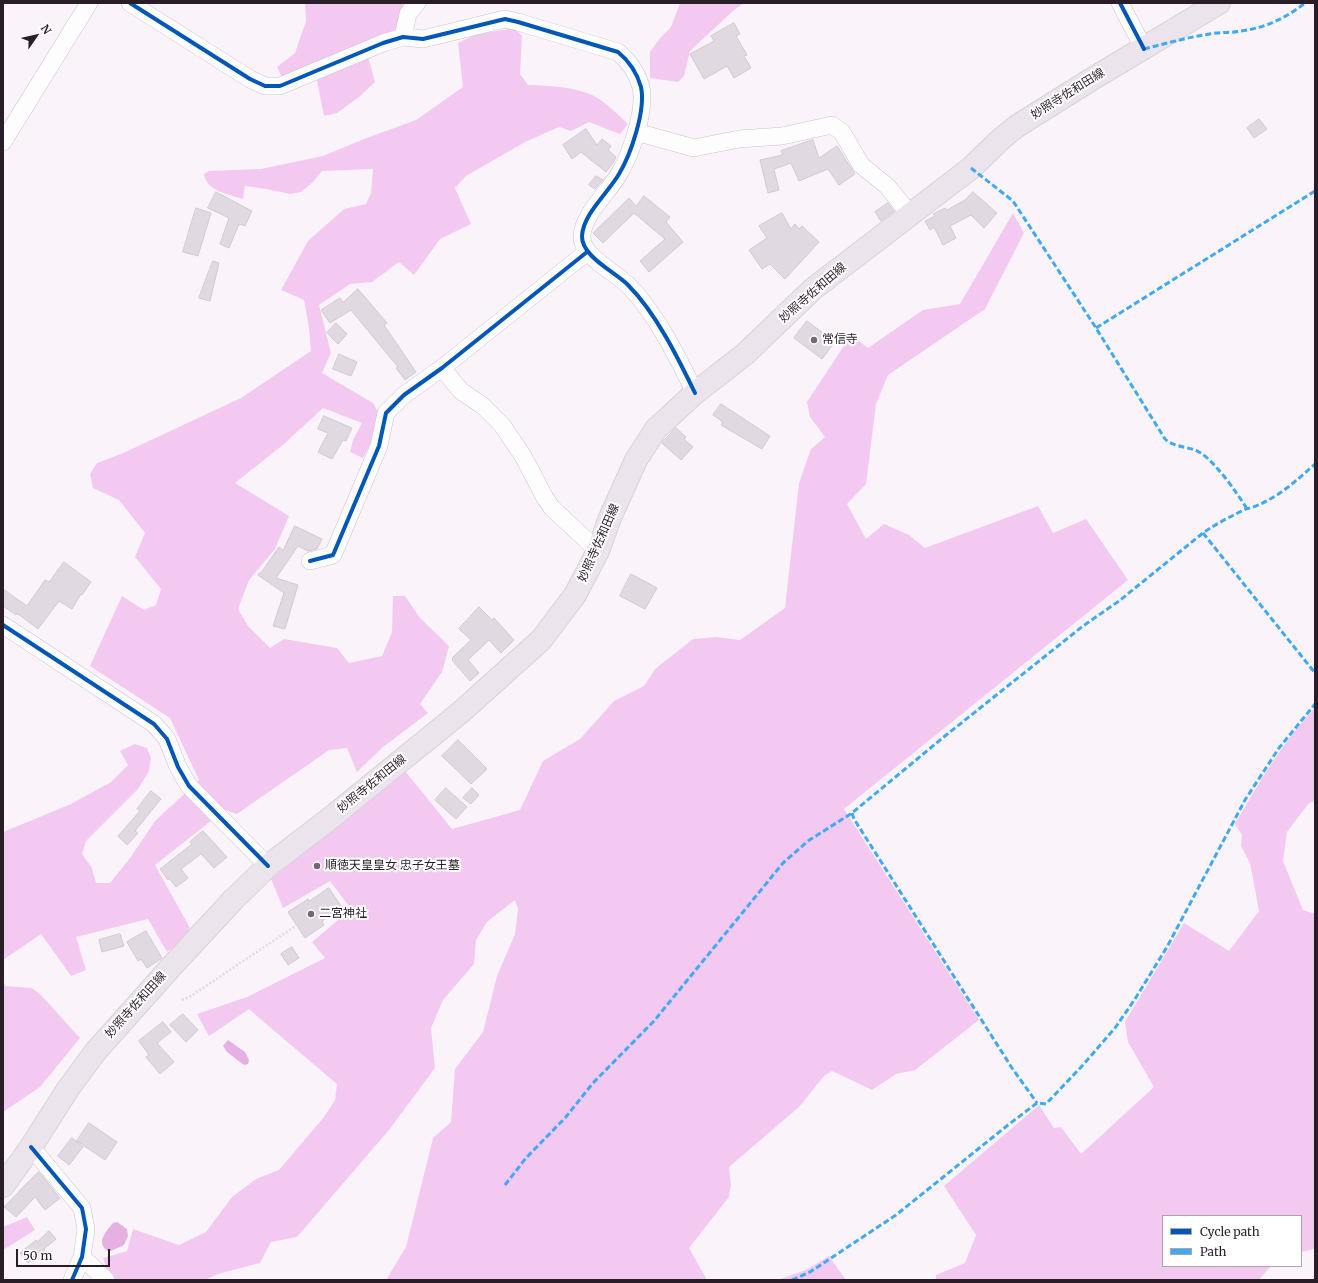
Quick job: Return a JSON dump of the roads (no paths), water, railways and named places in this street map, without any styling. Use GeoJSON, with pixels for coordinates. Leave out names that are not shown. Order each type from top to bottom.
{"type":"FeatureCollection","features":[{"type":"Feature","properties":{"kind":"main road","name":"妙照寺佐和田線"},"geometry":{"type":"LineString","coordinates":[[3,1186],[31,1147],[68,1089],[96,1051],[170,967],[233,900],[268,866],[328,820],[455,717],[540,640],[575,595],[598,551],[636,460],[656,429],[695,393],[745,354],[813,289],[971,168],[1001,138],[1017,126],[1092,79],[1219,3]]}},
{"type":"Feature","properties":{"kind":"street"},"geometry":{"type":"LineString","coordinates":[[3,142],[89,3]]}},
{"type":"Feature","properties":{"kind":"street"},"geometry":{"type":"LineString","coordinates":[[130,3],[250,79],[264,86],[280,86],[383,43],[404,37],[423,39],[505,19],[618,52],[628,61],[636,74],[641,88],[642,105],[636,132],[628,157],[619,175],[584,222],[582,237],[587,252],[627,284],[645,304],[683,367],[695,393]]}},
{"type":"Feature","properties":{"kind":"street"},"geometry":{"type":"LineString","coordinates":[[404,37],[408,14],[417,3]]}},
{"type":"Feature","properties":{"kind":"street"},"geometry":{"type":"LineString","coordinates":[[1120,3],[1144,49]]}},
{"type":"Feature","properties":{"kind":"street"},"geometry":{"type":"LineString","coordinates":[[636,132],[694,148],[739,139],[782,136],[832,125],[842,132],[861,165],[887,186],[910,214]]}},
{"type":"Feature","properties":{"kind":"street"},"geometry":{"type":"LineString","coordinates":[[310,561],[333,555],[379,446],[386,413],[404,396],[442,368],[587,252]]}},
{"type":"Feature","properties":{"kind":"street"},"geometry":{"type":"LineString","coordinates":[[442,368],[461,391],[484,406],[502,425],[523,456],[545,498],[552,508],[598,551]]}},
{"type":"Feature","properties":{"kind":"street"},"geometry":{"type":"LineString","coordinates":[[3,625],[154,724],[167,739],[178,767],[189,786],[268,866]]}},
{"type":"Feature","properties":{"kind":"street"},"geometry":{"type":"LineString","coordinates":[[31,1147],[82,1208],[86,1229],[82,1256],[72,1280]]}},
{"type":"Feature","properties":{"kind":"street"},"geometry":{"type":"LineString","coordinates":[[82,1256],[106,1280]]}},
{"type":"Feature","properties":{"kind":"place","name":"常信寺"},"geometry":{"type":"Point","coordinates":[814,340]}},
{"type":"Feature","properties":{"kind":"place","name":"順徳天皇皇女 忠子女王墓"},"geometry":{"type":"Point","coordinates":[317,866]}},
{"type":"Feature","properties":{"kind":"place","name":"二宮神社"},"geometry":{"type":"Point","coordinates":[311,914]}}]}
